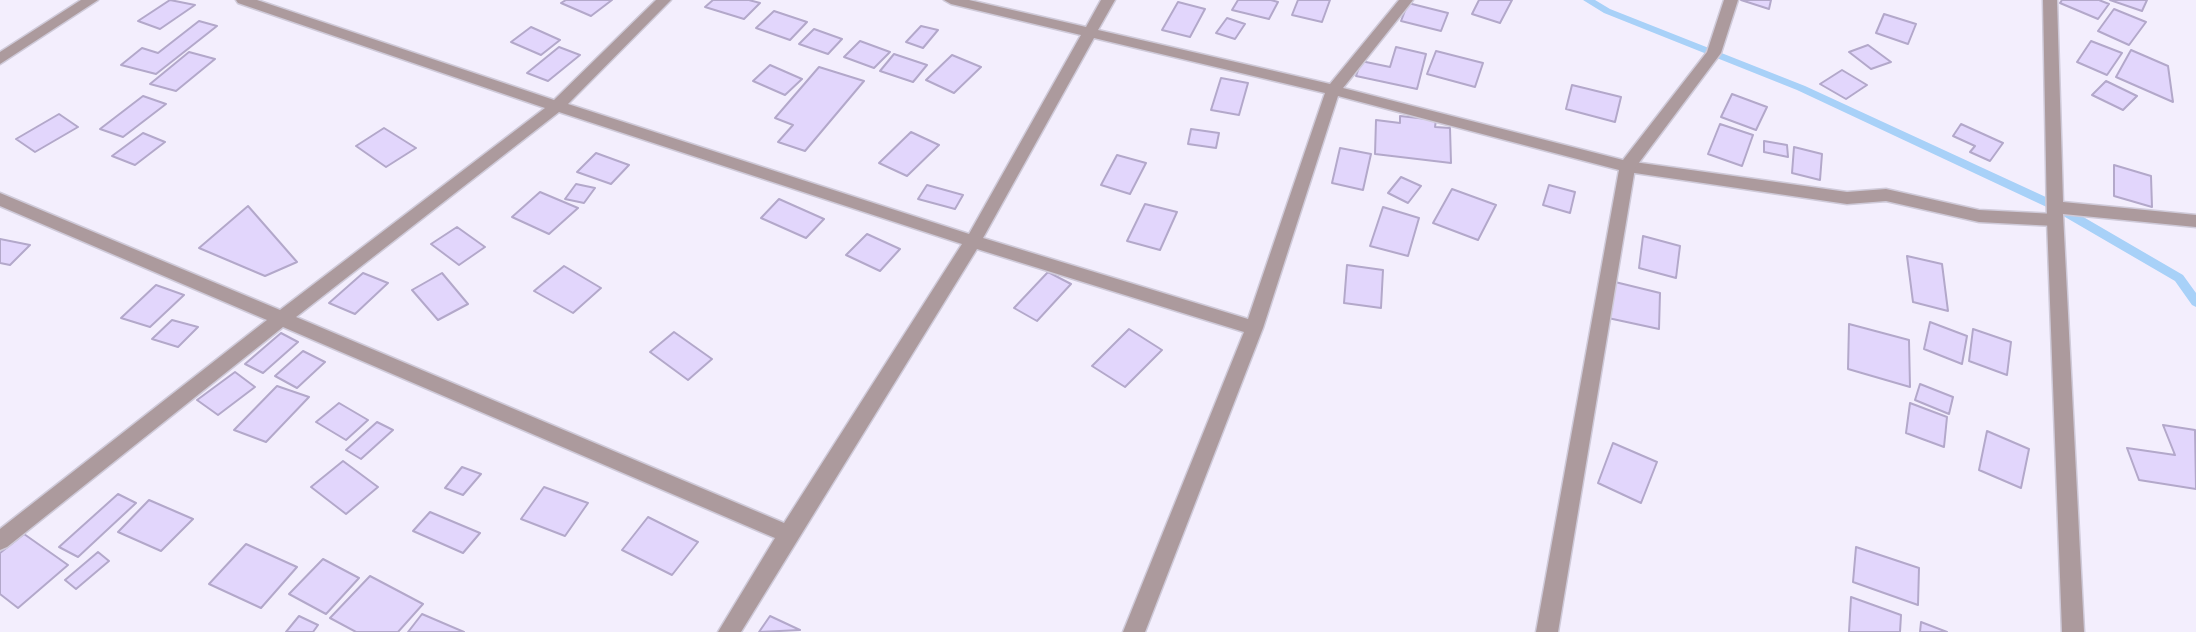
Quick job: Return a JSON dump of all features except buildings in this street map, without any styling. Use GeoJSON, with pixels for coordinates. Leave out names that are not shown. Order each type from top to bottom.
{"type":"FeatureCollection","features":[{"type":"Feature","properties":{"kind":"street"},"geometry":{"type":"LineString","coordinates":[[0,59],[91,0]]}},
{"type":"Feature","properties":{"kind":"street"},"geometry":{"type":"LineString","coordinates":[[243,0],[555,108],[972,243],[1254,328]]}},
{"type":"Feature","properties":{"kind":"street"},"geometry":{"type":"LineString","coordinates":[[0,541],[281,319],[555,108],[664,0]]}},
{"type":"Feature","properties":{"kind":"street"},"geometry":{"type":"LineString","coordinates":[[951,0],[1089,35],[1333,90],[1628,167],[1847,198],[1886,195],[1979,216],[2056,213],[2196,221]]}},
{"type":"Feature","properties":{"kind":"street"},"geometry":{"type":"LineString","coordinates":[[729,632],[972,243],[1108,0]]}},
{"type":"Feature","properties":{"kind":"street"},"geometry":{"type":"LineString","coordinates":[[1134,632],[1254,328],[1333,90],[1406,0]]}},
{"type":"Feature","properties":{"kind":"street"},"geometry":{"type":"LineString","coordinates":[[1547,632],[1628,167],[1714,53],[1731,0]]}},
{"type":"Feature","properties":{"kind":"street"},"geometry":{"type":"LineString","coordinates":[[2050,0],[2073,632]]}},
{"type":"Feature","properties":{"kind":"street"},"geometry":{"type":"LineString","coordinates":[[0,199],[788,534]]}},
{"type":"Feature","properties":{"kind":"waterway"},"geometry":{"type":"LineString","coordinates":[[1588,0],[1607,11],[1801,88],[2057,207],[2179,278],[2196,302]]}}]}
